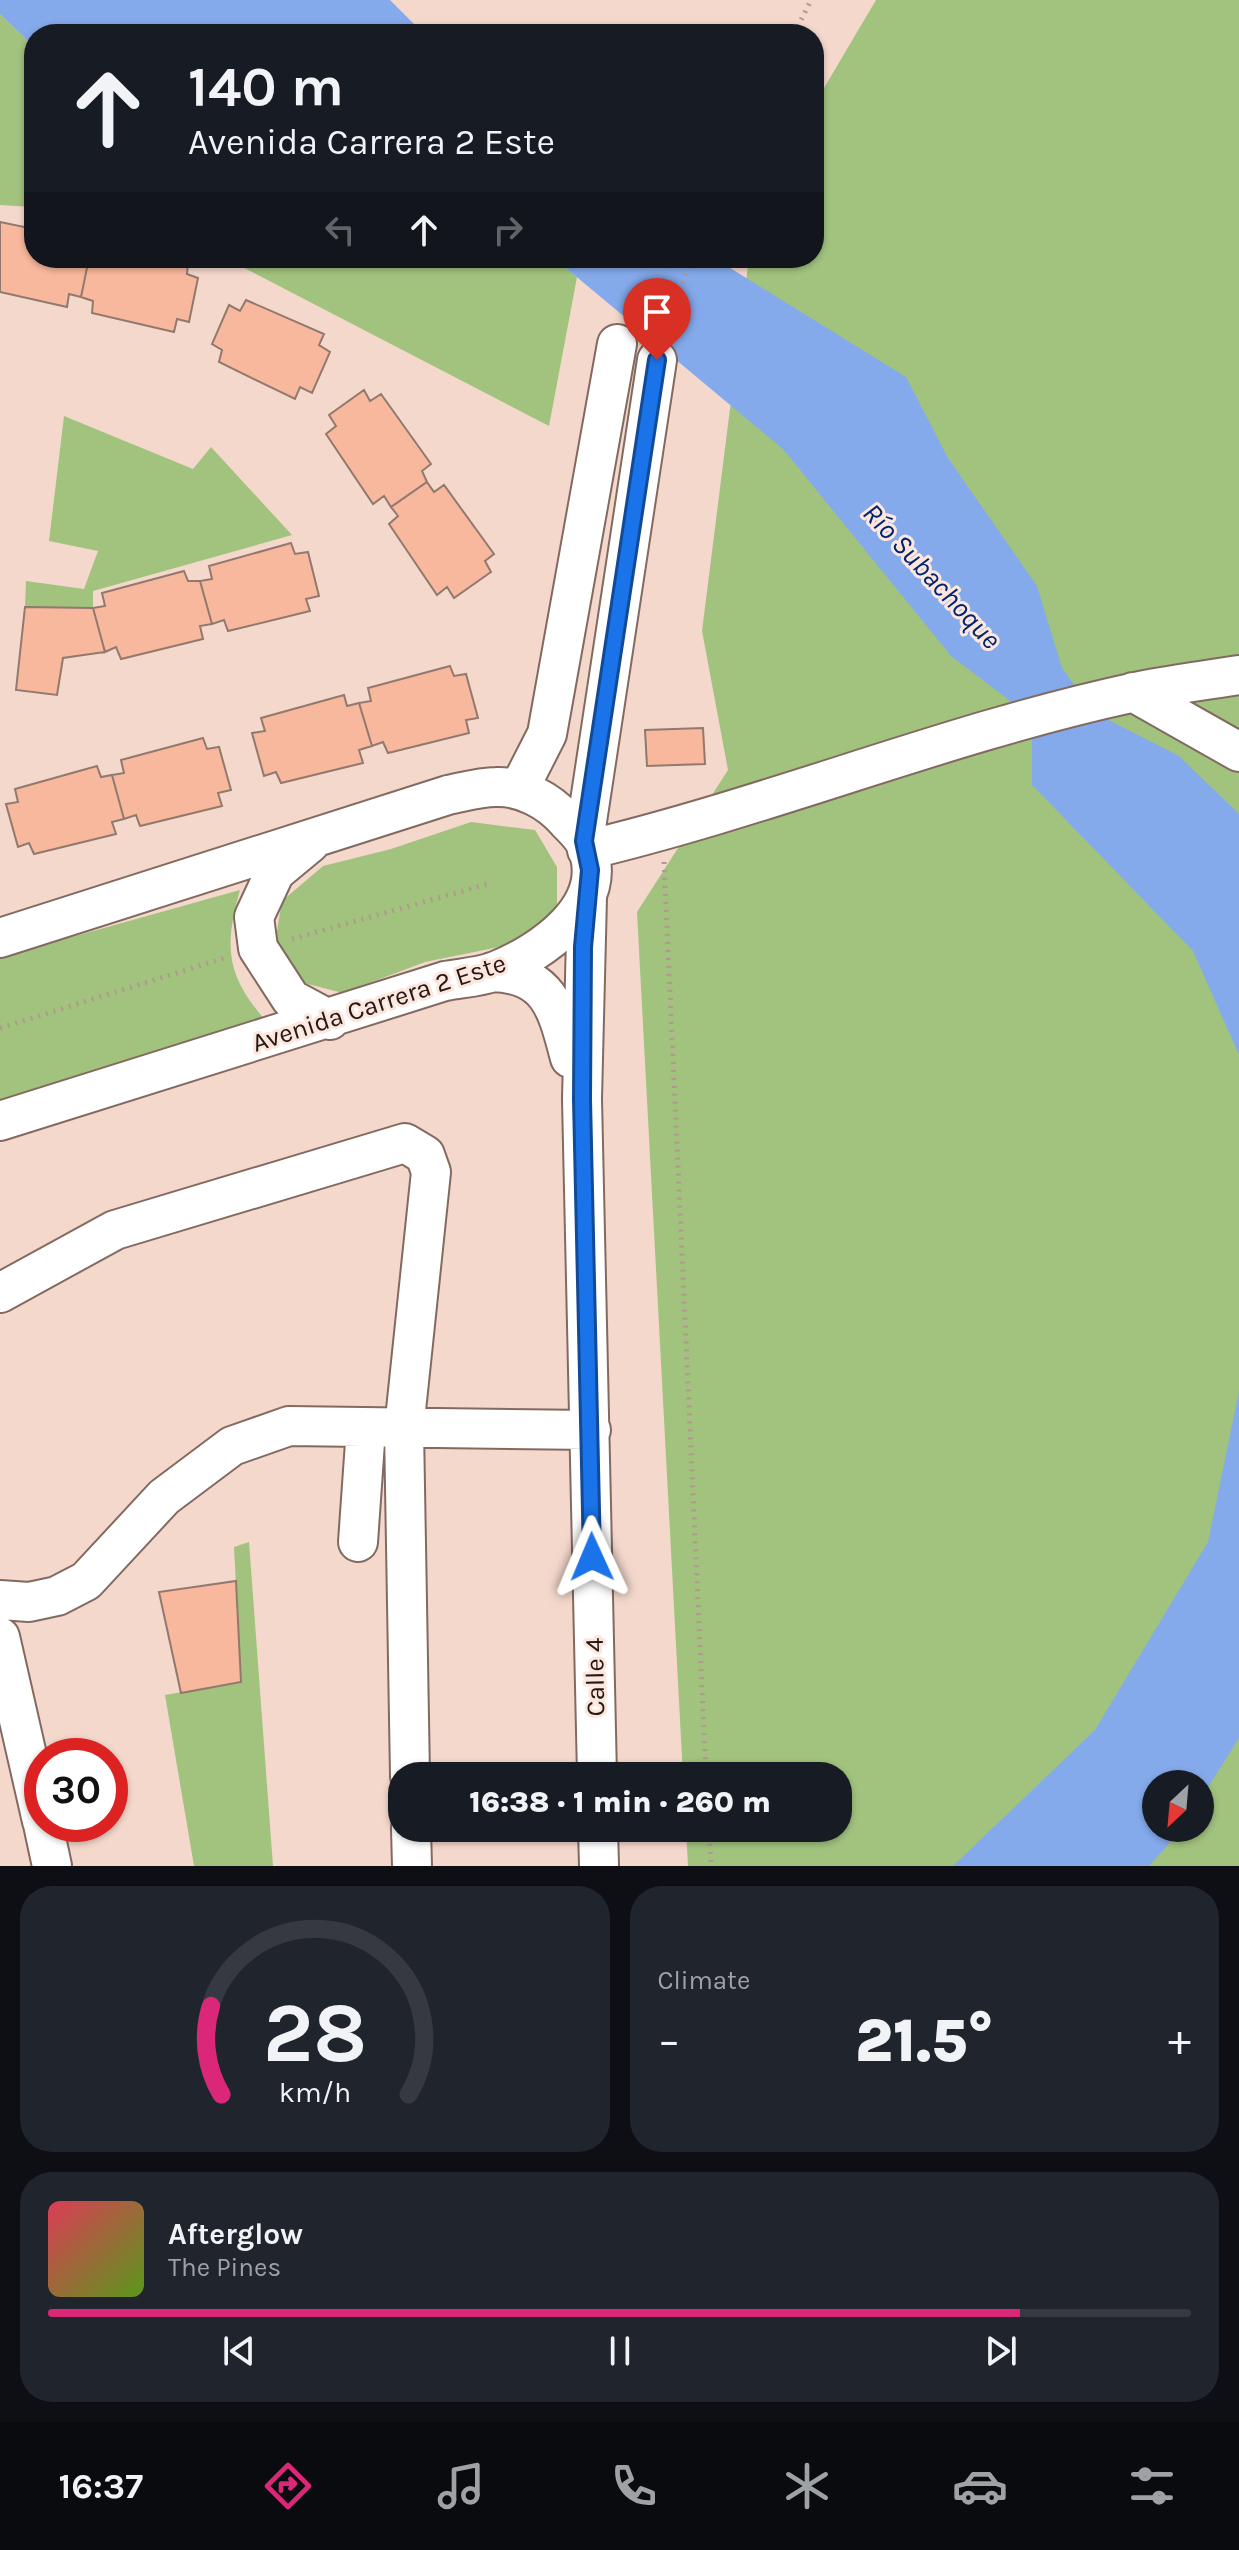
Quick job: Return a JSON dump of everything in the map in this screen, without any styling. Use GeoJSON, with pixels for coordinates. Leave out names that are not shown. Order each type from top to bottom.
{"type":"FeatureCollection","features":[{"type":"Feature","properties":{"kind":"street"},"geometry":{"type":"LineString","coordinates":[[519,789],[547,734],[617,344]]}},
{"type":"Feature","properties":{"kind":"street"},"geometry":{"type":"LineString","coordinates":[[587,897],[590,870],[586,845],[657,360]]}},
{"type":"Feature","properties":{"kind":"street"},"geometry":{"type":"LineString","coordinates":[[586,845],[662,832],[996,729],[1123,694],[1239,675]]}},
{"type":"Feature","properties":{"kind":"street"},"geometry":{"type":"LineString","coordinates":[[1123,694],[1239,752]]}},
{"type":"Feature","properties":{"kind":"street"},"geometry":{"type":"LineString","coordinates":[[0,938],[448,795],[496,787],[519,789],[554,807],[586,845]]}},
{"type":"Feature","properties":{"kind":"street"},"geometry":{"type":"LineString","coordinates":[[318,837],[275,872],[254,917],[258,948],[291,999],[330,1020]]}},
{"type":"Feature","properties":{"kind":"street","name":"Avenida Carrera 2 Este"},"geometry":{"type":"LineString","coordinates":[[0,1121],[330,1020],[445,981],[492,972],[547,943],[571,922],[587,897]]}},
{"type":"Feature","properties":{"kind":"street","name":"Calle 4"},"geometry":{"type":"LineString","coordinates":[[587,897],[582,1099],[597,1762]]}},
{"type":"Feature","properties":{"kind":"street","name":"Calle 4"},"geometry":{"type":"LineString","coordinates":[[492,972],[513,973],[532,980],[547,995],[557,1011],[582,1099]]}},
{"type":"Feature","properties":{"kind":"street"},"geometry":{"type":"LineString","coordinates":[[0,1293],[115,1230],[405,1143],[425,1155],[431,1172],[404,1429],[410,1762]]}},
{"type":"Feature","properties":{"kind":"street"},"geometry":{"type":"LineString","coordinates":[[0,1600],[29,1602],[57,1596],[86,1581],[164,1497],[232,1446],[289,1426],[591,1430]]}},
{"type":"Feature","properties":{"kind":"street"},"geometry":{"type":"LineString","coordinates":[[358,1542],[366,1428]]}},
{"type":"Feature","properties":{"kind":"street"},"geometry":{"type":"LineString","coordinates":[[0,1637],[24,1743]]}},
{"type":"Feature","properties":{"kind":"street"},"geometry":{"type":"LineString","coordinates":[[46,1842],[52,1866]]}},
{"type":"Feature","properties":{"kind":"street"},"geometry":{"type":"LineString","coordinates":[[411,1842],[412,1866]]}},
{"type":"Feature","properties":{"kind":"street"},"geometry":{"type":"LineString","coordinates":[[598,1842],[599,1866]]}},
{"type":"Feature","properties":{"kind":"path"},"geometry":{"type":"LineString","coordinates":[[799,24],[811,0]]}},
{"type":"Feature","properties":{"kind":"path"},"geometry":{"type":"LineString","coordinates":[[657,360],[688,268]]}},
{"type":"Feature","properties":{"kind":"path"},"geometry":{"type":"LineString","coordinates":[[662,832],[705,1762]]}},
{"type":"Feature","properties":{"kind":"path"},"geometry":{"type":"LineString","coordinates":[[710,1842],[711,1866]]}},
{"type":"Feature","properties":{"kind":"green space"},"geometry":{"type":"Polygon","coordinates":[[[876,0],[1239,0],[1239,1866],[688,1866],[687,1842],[852,1842],[852,1762],[682,1762],[637,912],[728,770],[702,631],[748,268],[824,268],[824,88],[876,0]]]}},
{"type":"Feature","properties":{"kind":"green space"},"geometry":{"type":"Polygon","coordinates":[[[0,14],[24,37],[24,206],[0,205],[0,14]]]}},
{"type":"Feature","properties":{"kind":"green space"},"geometry":{"type":"Polygon","coordinates":[[[244,268],[566,268],[577,277],[549,426],[244,268]]]}},
{"type":"Feature","properties":{"kind":"green space"},"geometry":{"type":"Polygon","coordinates":[[[64,416],[193,469],[211,447],[292,535],[93,591],[93,608],[25,607],[26,581],[84,589],[98,551],[49,541],[64,416]]]}},
{"type":"Feature","properties":{"kind":"green space"},"geometry":{"type":"Polygon","coordinates":[[[471,822],[535,830],[557,867],[557,909],[514,944],[425,962],[343,993],[300,982],[275,943],[282,901],[323,866],[391,849],[471,822]]]}},
{"type":"Feature","properties":{"kind":"green space"},"geometry":{"type":"Polygon","coordinates":[[[240,890],[232,928],[232,959],[242,988],[265,1020],[0,1107],[0,957],[240,890]]]}},
{"type":"Feature","properties":{"kind":"green space"},"geometry":{"type":"Polygon","coordinates":[[[249,1542],[273,1866],[194,1866],[165,1695],[241,1681],[234,1547],[249,1542]]]}},
{"type":"Feature","properties":{"kind":"water"},"geometry":{"type":"Polygon","coordinates":[[[0,0],[390,0],[414,24],[24,24],[24,37],[0,14],[0,0]]]}},
{"type":"Feature","properties":{"kind":"water","name":"Río Subachoque"},"geometry":{"type":"Polygon","coordinates":[[[566,268],[730,268],[906,377],[948,458],[1037,586],[1062,668],[1095,713],[1179,756],[1239,814],[1239,1055],[1193,951],[1032,785],[1032,735],[1017,706],[951,656],[783,449],[566,268]]]}},
{"type":"Feature","properties":{"kind":"water"},"geometry":{"type":"Polygon","coordinates":[[[1239,1391],[1239,1738],[1214,1778],[1214,1770],[1142,1770],[1142,1842],[1170,1842],[1149,1866],[953,1866],[1095,1730],[1208,1542],[1239,1391]]]}},
{"type":"Feature","properties":{"kind":"building"},"geometry":{"type":"Polygon","coordinates":[[[0,222],[24,227],[24,268],[87,268],[81,297],[69,294],[67,307],[0,292],[0,222]]]}},
{"type":"Feature","properties":{"kind":"building"},"geometry":{"type":"Polygon","coordinates":[[[87,268],[188,268],[187,274],[198,278],[189,322],[177,319],[174,332],[92,313],[93,301],[81,297],[87,268]]]}},
{"type":"Feature","properties":{"kind":"building"},"geometry":{"type":"Polygon","coordinates":[[[246,300],[324,334],[319,345],[330,352],[312,393],[300,387],[295,399],[219,362],[222,350],[212,344],[229,305],[240,311],[246,300]]]}},
{"type":"Feature","properties":{"kind":"building"},"geometry":{"type":"Polygon","coordinates":[[[364,390],[370,401],[381,394],[431,464],[422,471],[427,482],[391,507],[384,496],[373,504],[326,434],[336,426],[329,415],[364,390]]]}},
{"type":"Feature","properties":{"kind":"building"},"geometry":{"type":"Polygon","coordinates":[[[427,482],[434,492],[444,485],[494,554],[485,561],[491,572],[454,598],[447,587],[437,595],[389,524],[398,516],[391,507],[427,482]]]}},
{"type":"Feature","properties":{"kind":"building"},"geometry":{"type":"Polygon","coordinates":[[[291,543],[295,554],[308,552],[319,596],[306,599],[310,611],[228,631],[224,620],[212,624],[200,581],[212,579],[209,566],[291,543]]]}},
{"type":"Feature","properties":{"kind":"building"},"geometry":{"type":"Polygon","coordinates":[[[184,571],[188,581],[200,581],[212,624],[200,626],[203,639],[121,659],[116,647],[105,652],[93,608],[105,606],[102,593],[184,571]]]}},
{"type":"Feature","properties":{"kind":"building"},"geometry":{"type":"Polygon","coordinates":[[[25,607],[93,608],[105,652],[63,658],[57,695],[16,690],[25,607]]]}},
{"type":"Feature","properties":{"kind":"building"},"geometry":{"type":"Polygon","coordinates":[[[450,666],[454,676],[466,674],[478,718],[466,720],[469,733],[388,753],[383,742],[372,746],[359,703],[371,701],[368,688],[450,666]]]}},
{"type":"Feature","properties":{"kind":"building"},"geometry":{"type":"Polygon","coordinates":[[[344,695],[347,706],[359,703],[372,746],[359,750],[363,763],[281,783],[276,772],[264,776],[252,733],[265,731],[261,718],[344,695]]]}},
{"type":"Feature","properties":{"kind":"building"},"geometry":{"type":"Polygon","coordinates":[[[703,728],[705,764],[647,766],[645,730],[703,728]]]}},
{"type":"Feature","properties":{"kind":"building"},"geometry":{"type":"Polygon","coordinates":[[[203,738],[207,749],[219,747],[231,790],[218,793],[222,806],[140,826],[136,815],[124,819],[112,775],[124,773],[121,760],[203,738]]]}},
{"type":"Feature","properties":{"kind":"building"},"geometry":{"type":"Polygon","coordinates":[[[97,766],[101,777],[112,775],[124,819],[112,822],[116,834],[34,854],[29,843],[18,847],[6,804],[18,802],[15,789],[97,766]]]}},
{"type":"Feature","properties":{"kind":"building"},"geometry":{"type":"Polygon","coordinates":[[[236,1581],[241,1682],[181,1693],[159,1592],[236,1581]]]}},
{"type":"Feature","properties":{"kind":"route"},"geometry":{"type":"LineString","coordinates":[[592,1557],[582,1099],[583,947],[590,870],[584,841],[657,360]]}}]}
